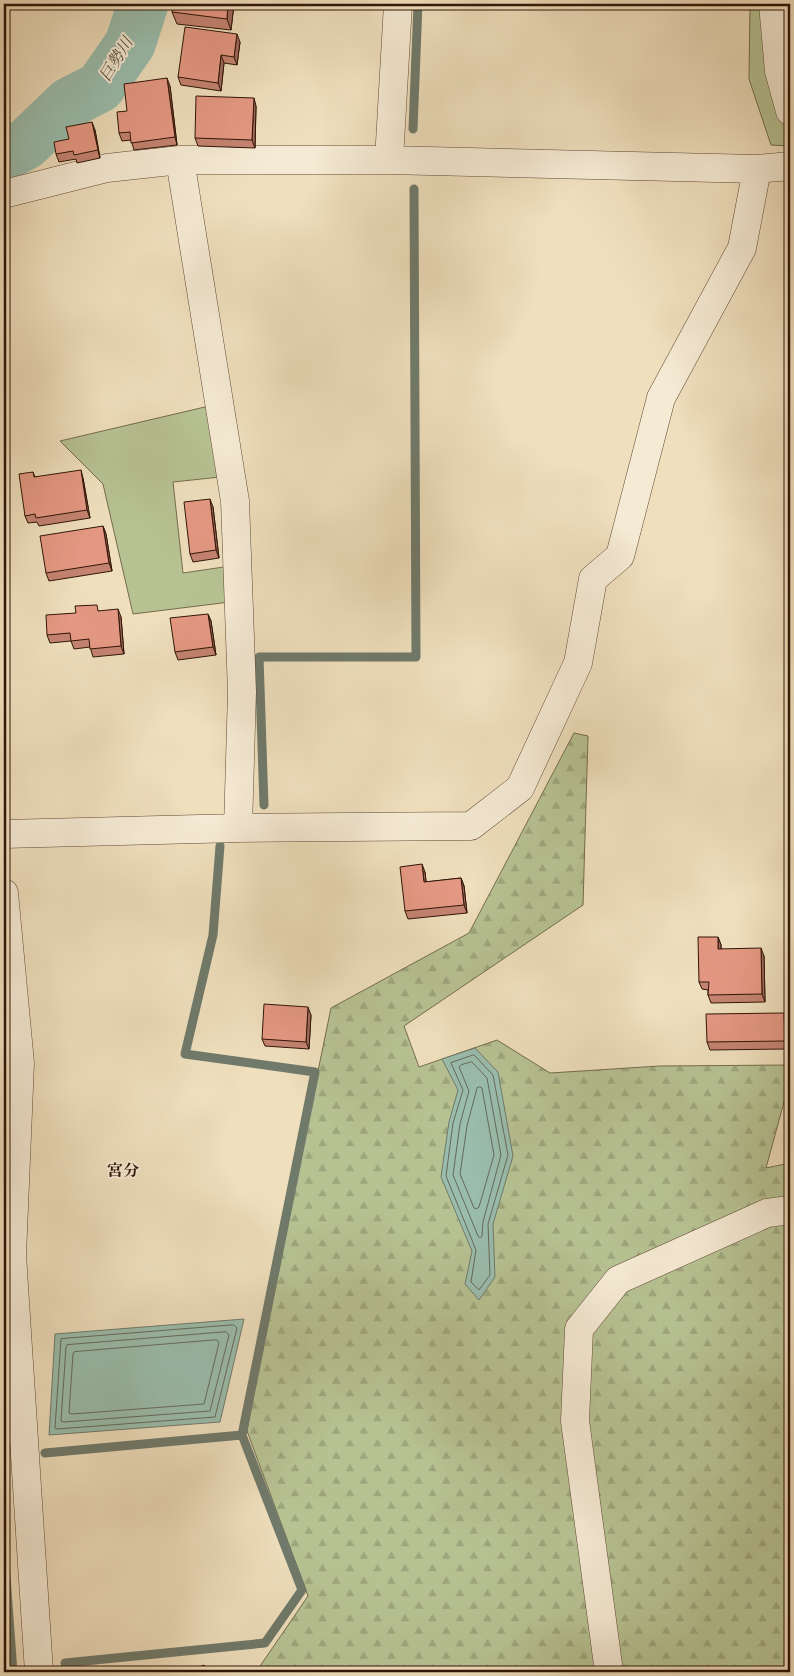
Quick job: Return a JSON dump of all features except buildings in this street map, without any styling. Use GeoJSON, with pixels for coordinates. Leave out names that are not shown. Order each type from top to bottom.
{"type":"FeatureCollection","features":[{"type":"Feature","properties":{"kind":"street"},"geometry":{"type":"LineString","coordinates":[[390,160],[398,4]]}},
{"type":"Feature","properties":{"kind":"street"},"geometry":{"type":"LineString","coordinates":[[772,4],[779,72],[790,111]]}},
{"type":"Feature","properties":{"kind":"street"},"geometry":{"type":"LineString","coordinates":[[180,160],[235,501],[242,692],[238,828]]}},
{"type":"Feature","properties":{"kind":"street"},"geometry":{"type":"LineString","coordinates":[[4,194],[107,168],[180,160],[390,160],[757,169],[790,166]]}},
{"type":"Feature","properties":{"kind":"street"},"geometry":{"type":"LineString","coordinates":[[4,834],[238,828],[472,826],[520,788],[578,663],[593,579],[620,556],[662,398],[742,248],[757,169]]}},
{"type":"Feature","properties":{"kind":"street"},"geometry":{"type":"LineString","coordinates":[[4,893],[12,1062],[12,1255],[39,1672]]}},
{"type":"Feature","properties":{"kind":"street"},"geometry":{"type":"LineString","coordinates":[[609,1672],[575,1421],[578,1329],[618,1280],[767,1213],[790,1210]]}},
{"type":"Feature","properties":{"kind":"green space"},"geometry":{"type":"Polygon","coordinates":[[[750,4],[790,4],[790,146],[771,145],[749,79],[750,4]]]}},
{"type":"Feature","properties":{"kind":"green space"},"geometry":{"type":"Polygon","coordinates":[[[209,406],[239,475],[173,482],[183,573],[244,564],[246,600],[133,614],[103,484],[60,441],[209,406]]]}},
{"type":"Feature","properties":{"kind":"green space"},"geometry":{"type":"Polygon","coordinates":[[[574,733],[588,736],[583,905],[404,1026],[419,1067],[497,1040],[550,1073],[660,1066],[790,1065],[790,1080],[766,1168],[790,1163],[790,1672],[256,1672],[308,1596],[247,1431],[270,1304],[331,1008],[469,933],[574,733]]]}},
{"type":"Feature","properties":{"kind":"water"},"geometry":{"type":"Polygon","coordinates":[[[475,1048],[498,1072],[513,1156],[493,1224],[495,1277],[479,1300],[465,1284],[472,1251],[441,1177],[449,1122],[458,1090],[442,1059],[475,1048]]]}},
{"type":"Feature","properties":{"kind":"water"},"geometry":{"type":"Polygon","coordinates":[[[244,1319],[220,1422],[49,1435],[55,1334],[244,1319]]]}},
{"type":"Feature","properties":{"kind":"waterway","name":"巨勢川"},"geometry":{"type":"LineString","coordinates":[[4,156],[26,144],[69,103],[100,87],[130,44],[143,4]]}},
{"type":"Feature","properties":{"kind":"waterway"},"geometry":{"type":"LineString","coordinates":[[413,129],[418,4]]}},
{"type":"Feature","properties":{"kind":"waterway"},"geometry":{"type":"LineString","coordinates":[[264,805],[259,657],[416,657],[414,189]]}},
{"type":"Feature","properties":{"kind":"waterway"},"geometry":{"type":"LineString","coordinates":[[65,1663],[265,1643],[302,1590],[242,1435],[315,1072],[185,1054],[213,935],[220,846]]}},
{"type":"Feature","properties":{"kind":"waterway"},"geometry":{"type":"LineString","coordinates":[[45,1453],[242,1435]]}},
{"type":"Feature","properties":{"kind":"waterway"},"geometry":{"type":"LineString","coordinates":[[4,1550],[13,1672]]}},
{"type":"Feature","properties":{"kind":"district","name":"宮分"},"geometry":{"type":"Point","coordinates":[123,1172]}}]}
